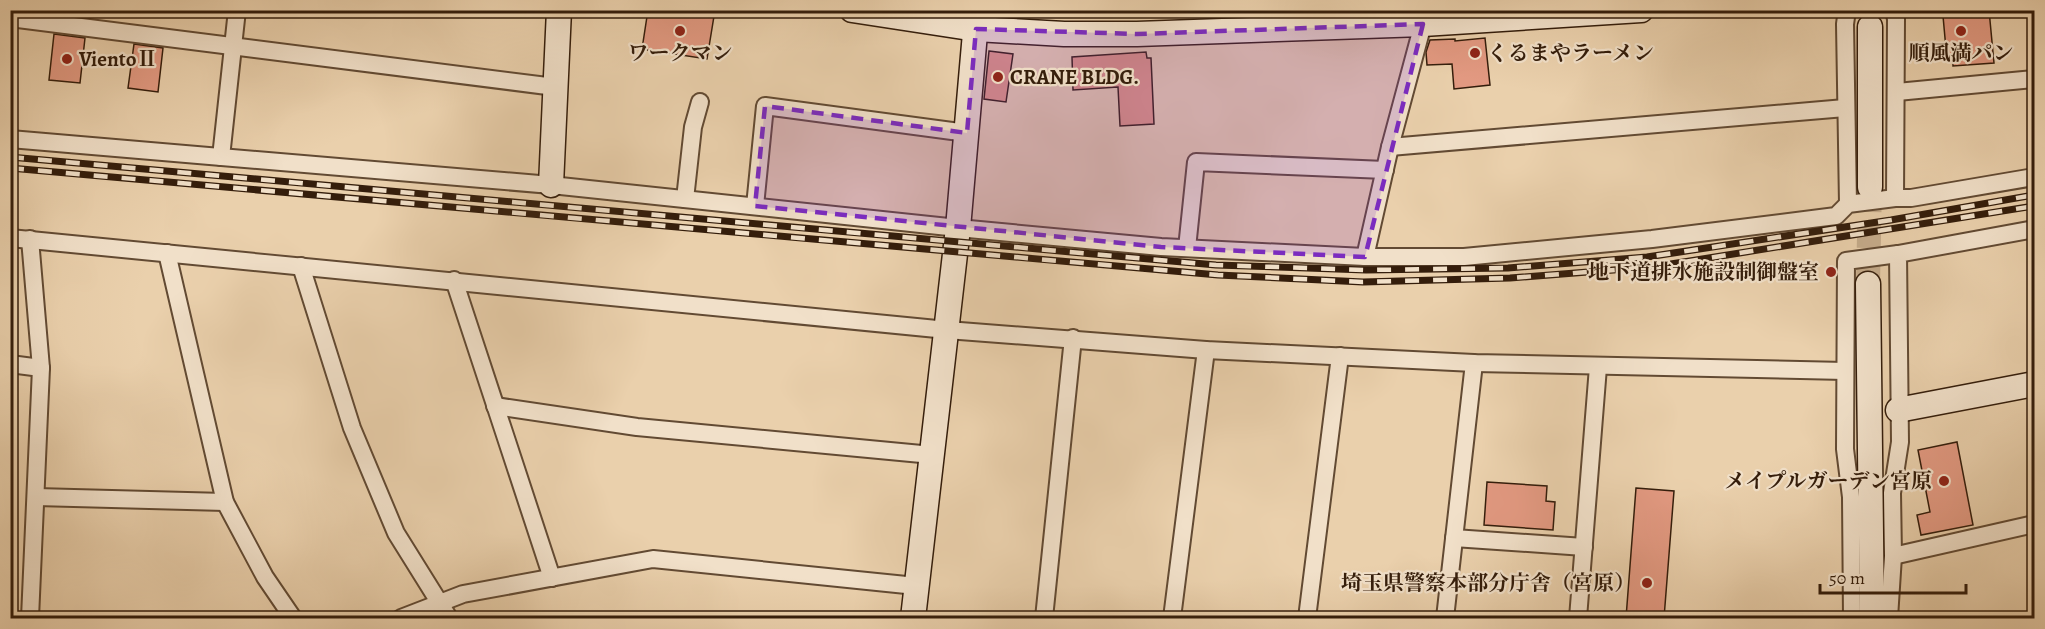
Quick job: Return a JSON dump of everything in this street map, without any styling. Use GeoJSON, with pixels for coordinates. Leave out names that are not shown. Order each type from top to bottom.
{"type":"FeatureCollection","features":[{"type":"Feature","properties":{"kind":"street"},"geometry":{"type":"LineString","coordinates":[[221,158],[237,10]]}},
{"type":"Feature","properties":{"kind":"street"},"geometry":{"type":"LineString","coordinates":[[551,185],[559,10]]}},
{"type":"Feature","properties":{"kind":"street"},"geometry":{"type":"LineString","coordinates":[[852,10],[977,20],[1064,33],[1137,34],[1424,17],[1641,10]]}},
{"type":"Feature","properties":{"kind":"street"},"geometry":{"type":"LineString","coordinates":[[1847,10],[1845,108],[1848,204]]}},
{"type":"Feature","properties":{"kind":"street"},"geometry":{"type":"LineString","coordinates":[[1894,10],[1897,92],[1894,198]]}},
{"type":"Feature","properties":{"kind":"street"},"geometry":{"type":"LineString","coordinates":[[1365,257],[1390,147],[1424,17]]}},
{"type":"Feature","properties":{"kind":"street"},"geometry":{"type":"LineString","coordinates":[[10,18],[555,87]]}},
{"type":"Feature","properties":{"kind":"street"},"geometry":{"type":"LineString","coordinates":[[913,618],[958,228],[977,20]]}},
{"type":"Feature","properties":{"kind":"street"},"geometry":{"type":"LineString","coordinates":[[1870,27],[1870,187]]}},
{"type":"Feature","properties":{"kind":"street"},"geometry":{"type":"LineString","coordinates":[[1897,92],[2034,79]]}},
{"type":"Feature","properties":{"kind":"street"},"geometry":{"type":"LineString","coordinates":[[685,199],[693,127],[700,102]]}},
{"type":"Feature","properties":{"kind":"street"},"geometry":{"type":"LineString","coordinates":[[755,206],[765,106],[967,133]]}},
{"type":"Feature","properties":{"kind":"street"},"geometry":{"type":"LineString","coordinates":[[1390,147],[1845,108]]}},
{"type":"Feature","properties":{"kind":"street"},"geometry":{"type":"LineString","coordinates":[[10,139],[551,185],[958,228],[1187,248],[1365,257],[1464,256],[1652,239],[1836,216],[1848,204],[1911,198],[2034,177]]}},
{"type":"Feature","properties":{"kind":"street"},"geometry":{"type":"LineString","coordinates":[[1187,248],[1196,162],[1385,170]]}},
{"type":"Feature","properties":{"kind":"street"},"geometry":{"type":"LineString","coordinates":[[1852,618],[1851,497],[1845,449],[1846,261],[2034,230]]}},
{"type":"Feature","properties":{"kind":"street"},"geometry":{"type":"LineString","coordinates":[[10,238],[947,330],[1206,350],[1474,363],[1845,371]]}},
{"type":"Feature","properties":{"kind":"street"},"geometry":{"type":"LineString","coordinates":[[30,239],[41,368],[30,618]]}},
{"type":"Feature","properties":{"kind":"street"},"geometry":{"type":"LineString","coordinates":[[167,253],[225,502],[265,577],[293,618]]}},
{"type":"Feature","properties":{"kind":"street"},"geometry":{"type":"LineString","coordinates":[[1889,618],[1893,556],[1892,493],[1900,442],[1898,254]]}},
{"type":"Feature","properties":{"kind":"street"},"geometry":{"type":"LineString","coordinates":[[301,266],[352,428],[396,533],[449,618]]}},
{"type":"Feature","properties":{"kind":"street"},"geometry":{"type":"LineString","coordinates":[[454,280],[552,578]]}},
{"type":"Feature","properties":{"kind":"street"},"geometry":{"type":"LineString","coordinates":[[1868,284],[1872,618]]}},
{"type":"Feature","properties":{"kind":"street"},"geometry":{"type":"LineString","coordinates":[[1044,618],[1073,338]]}},
{"type":"Feature","properties":{"kind":"street"},"geometry":{"type":"LineString","coordinates":[[1172,618],[1206,350]]}},
{"type":"Feature","properties":{"kind":"street"},"geometry":{"type":"LineString","coordinates":[[1308,618],[1341,357]]}},
{"type":"Feature","properties":{"kind":"street"},"geometry":{"type":"LineString","coordinates":[[1445,618],[1474,363]]}},
{"type":"Feature","properties":{"kind":"street"},"geometry":{"type":"LineString","coordinates":[[10,364],[41,368]]}},
{"type":"Feature","properties":{"kind":"street"},"geometry":{"type":"LineString","coordinates":[[1578,618],[1598,367]]}},
{"type":"Feature","properties":{"kind":"street"},"geometry":{"type":"LineString","coordinates":[[1898,410],[2034,384]]}},
{"type":"Feature","properties":{"kind":"street"},"geometry":{"type":"LineString","coordinates":[[495,406],[637,427],[932,455]]}},
{"type":"Feature","properties":{"kind":"street"},"geometry":{"type":"LineString","coordinates":[[36,497],[225,502]]}},
{"type":"Feature","properties":{"kind":"street"},"geometry":{"type":"LineString","coordinates":[[1893,556],[2034,524]]}},
{"type":"Feature","properties":{"kind":"street"},"geometry":{"type":"LineString","coordinates":[[1454,538],[1584,547]]}},
{"type":"Feature","properties":{"kind":"street"},"geometry":{"type":"LineString","coordinates":[[401,618],[463,594],[653,560],[916,586]]}},
{"type":"Feature","properties":{"kind":"highlighted area"},"geometry":{"type":"Polygon","coordinates":[[[1423,24],[1365,257],[1161,247],[755,206],[765,106],[967,133],[976,29],[1137,34],[1423,24]]]}},
{"type":"Feature","properties":{"kind":"building"},"geometry":{"type":"Polygon","coordinates":[[[648,10],[680,10],[714,16],[707,59],[642,49],[648,10]]]}},
{"type":"Feature","properties":{"kind":"building"},"geometry":{"type":"Polygon","coordinates":[[[1948,10],[1989,10],[1994,63],[1953,66],[1953,59],[1947,60],[1943,16],[1948,10]]]}},
{"type":"Feature","properties":{"kind":"building","name":"VientoⅡ"},"geometry":{"type":"Polygon","coordinates":[[[54,34],[85,38],[80,83],[49,80],[54,34]]]}},
{"type":"Feature","properties":{"kind":"building"},"geometry":{"type":"Polygon","coordinates":[[[1485,38],[1490,85],[1454,89],[1452,64],[1427,65],[1426,52],[1430,40],[1455,39],[1455,41],[1485,38]]]}},
{"type":"Feature","properties":{"kind":"building"},"geometry":{"type":"Polygon","coordinates":[[[134,44],[163,48],[158,92],[128,88],[134,44]]]}},
{"type":"Feature","properties":{"kind":"building","name":"CRANE BLDG."},"geometry":{"type":"Polygon","coordinates":[[[989,51],[1013,54],[1006,102],[984,99],[989,51]]]}},
{"type":"Feature","properties":{"kind":"building"},"geometry":{"type":"Polygon","coordinates":[[[1146,52],[1147,58],[1151,58],[1154,124],[1120,126],[1118,87],[1073,90],[1072,57],[1146,52]]]}},
{"type":"Feature","properties":{"kind":"building","name":"メイプルガーデン宮原"},"geometry":{"type":"Polygon","coordinates":[[[1957,442],[1973,525],[1921,535],[1917,515],[1930,512],[1918,450],[1957,442]]]}},
{"type":"Feature","properties":{"kind":"building"},"geometry":{"type":"Polygon","coordinates":[[[1487,482],[1547,486],[1546,501],[1555,502],[1553,530],[1484,525],[1487,482]]]}},
{"type":"Feature","properties":{"kind":"building"},"geometry":{"type":"Polygon","coordinates":[[[1636,488],[1674,491],[1664,618],[1626,618],[1636,488]]]}},
{"type":"Feature","properties":{"kind":"tunnel"},"geometry":{"type":"LineString","coordinates":[[1868,284],[1870,187]]}},
{"type":"Feature","properties":{"kind":"railway"},"geometry":{"type":"LineString","coordinates":[[10,157],[1216,265],[1366,270],[1508,268],[1647,257],[1891,220],[2034,195]]}},
{"type":"Feature","properties":{"kind":"railway"},"geometry":{"type":"LineString","coordinates":[[10,168],[1218,275],[1363,282],[1510,278],[1652,267],[2034,206]]}},
{"type":"Feature","properties":{"kind":"place","name":"ワークマン"},"geometry":{"type":"Point","coordinates":[680,31]}},
{"type":"Feature","properties":{"kind":"place","name":"順風満パン"},"geometry":{"type":"Point","coordinates":[1961,31]}},
{"type":"Feature","properties":{"kind":"place","name":"くるまやラーメン"},"geometry":{"type":"Point","coordinates":[1475,53]}},
{"type":"Feature","properties":{"kind":"place","name":"VientoⅡ"},"geometry":{"type":"Point","coordinates":[67,59]}},
{"type":"Feature","properties":{"kind":"place","name":"CRANE BLDG."},"geometry":{"type":"Point","coordinates":[998,77]}},
{"type":"Feature","properties":{"kind":"place","name":"地下道排水施設制御盤室"},"geometry":{"type":"Point","coordinates":[1831,272]}},
{"type":"Feature","properties":{"kind":"place","name":"メイプルガーデン宮原"},"geometry":{"type":"Point","coordinates":[1944,481]}},
{"type":"Feature","properties":{"kind":"place","name":"埼玉県警察本部分庁舎（宮原）"},"geometry":{"type":"Point","coordinates":[1647,583]}}]}
